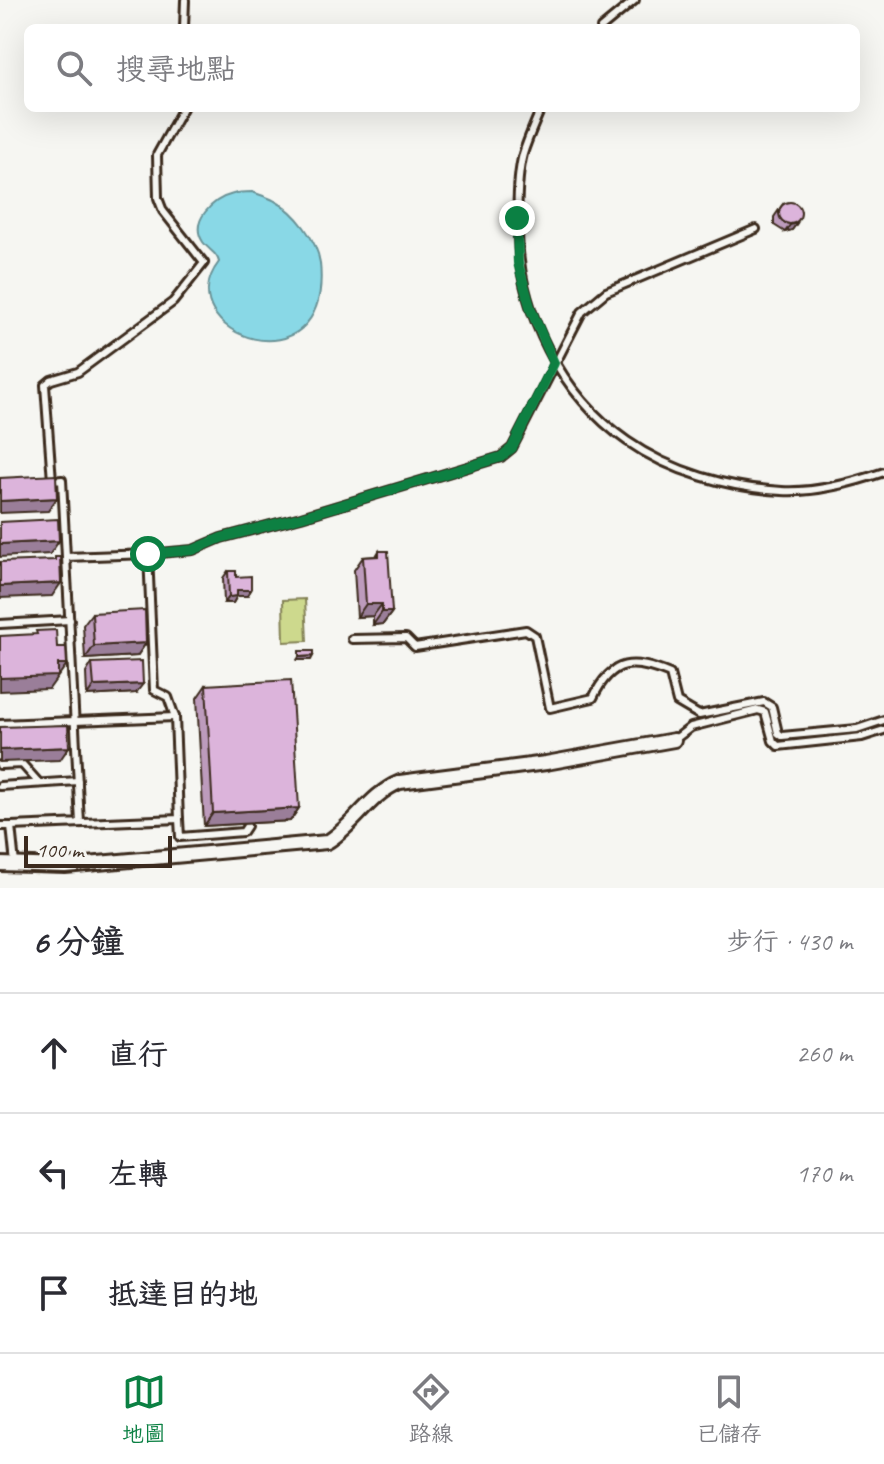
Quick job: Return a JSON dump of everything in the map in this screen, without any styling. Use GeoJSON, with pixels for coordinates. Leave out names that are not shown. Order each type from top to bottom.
{"type":"FeatureCollection","features":[{"type":"Feature","properties":{"kind":"street"},"geometry":{"type":"LineString","coordinates":[[0,864],[65,866],[327,842],[341,833],[387,787],[400,782],[546,763],[674,740]]}},
{"type":"Feature","properties":{"kind":"lane"},"geometry":{"type":"LineString","coordinates":[[184,24],[185,0]]}},
{"type":"Feature","properties":{"kind":"lane"},"geometry":{"type":"LineString","coordinates":[[606,24],[635,0]]}},
{"type":"Feature","properties":{"kind":"lane"},"geometry":{"type":"LineString","coordinates":[[52,481],[45,385],[51,380],[78,372],[173,302],[204,263],[163,211],[158,198],[157,155],[162,142],[183,112]]}},
{"type":"Feature","properties":{"kind":"lane"},"geometry":{"type":"LineString","coordinates":[[539,112],[522,156],[517,218],[518,263],[531,310],[554,363],[595,412],[627,441],[683,471],[738,486],[785,492],[838,486],[884,472]]}},
{"type":"Feature","properties":{"kind":"lane"},"geometry":{"type":"LineString","coordinates":[[66,557],[193,550],[221,538],[501,457],[512,448],[582,312],[606,292],[756,229]]}},
{"type":"Feature","properties":{"kind":"lane"},"geometry":{"type":"LineString","coordinates":[[39,481],[62,480],[80,823]]}},
{"type":"Feature","properties":{"kind":"lane"},"geometry":{"type":"LineString","coordinates":[[148,554],[154,690],[168,697],[175,717],[180,837],[243,832],[247,826]]}},
{"type":"Feature","properties":{"kind":"lane"},"geometry":{"type":"LineString","coordinates":[[0,624],[70,620]]}},
{"type":"Feature","properties":{"kind":"lane"},"geometry":{"type":"LineString","coordinates":[[352,639],[406,638],[415,647],[526,630],[535,636],[550,708],[593,698],[602,679],[610,671],[641,663],[670,674],[677,702],[699,715],[764,702],[772,707],[778,733],[782,736],[857,729],[884,720]]}},
{"type":"Feature","properties":{"kind":"lane"},"geometry":{"type":"LineString","coordinates":[[674,740],[691,727],[758,710],[765,712],[773,741],[778,746],[862,737],[884,730]]}},
{"type":"Feature","properties":{"kind":"lane"},"geometry":{"type":"LineString","coordinates":[[0,724],[175,717]]}},
{"type":"Feature","properties":{"kind":"lane"},"geometry":{"type":"LineString","coordinates":[[0,765],[22,764],[39,783]]}},
{"type":"Feature","properties":{"kind":"lane"},"geometry":{"type":"LineString","coordinates":[[0,786],[78,781]]}},
{"type":"Feature","properties":{"kind":"lane"},"geometry":{"type":"LineString","coordinates":[[0,826],[179,819]]}},
{"type":"Feature","properties":{"kind":"lane"},"geometry":{"type":"LineString","coordinates":[[11,826],[15,864]]}},
{"type":"Feature","properties":{"kind":"green space"},"geometry":{"type":"Polygon","coordinates":[[[305,599],[307,641],[284,642],[283,600],[305,599]]]}},
{"type":"Feature","properties":{"kind":"water"},"geometry":{"type":"Polygon","coordinates":[[[252,192],[275,201],[298,219],[315,245],[320,263],[317,304],[302,328],[279,339],[254,339],[230,328],[213,311],[208,288],[219,262],[199,234],[201,219],[211,206],[225,197],[252,192]]]}},
{"type":"Feature","properties":{"kind":"building"},"geometry":{"type":"Polygon","coordinates":[[[790,202],[798,205],[801,213],[798,221],[790,224],[782,221],[779,213],[782,205],[790,202]]]}},
{"type":"Feature","properties":{"kind":"building"},"geometry":{"type":"Polygon","coordinates":[[[56,475],[57,498],[0,501],[0,478],[56,475]]]}},
{"type":"Feature","properties":{"kind":"building"},"geometry":{"type":"Polygon","coordinates":[[[58,519],[59,541],[0,544],[0,522],[58,519]]]}},
{"type":"Feature","properties":{"kind":"building"},"geometry":{"type":"Polygon","coordinates":[[[379,551],[388,551],[392,612],[382,612],[382,604],[366,604],[363,557],[379,556],[379,551]]]}},
{"type":"Feature","properties":{"kind":"building"},"geometry":{"type":"Polygon","coordinates":[[[55,557],[60,557],[61,583],[0,586],[0,562],[55,560],[55,557]]]}},
{"type":"Feature","properties":{"kind":"building"},"geometry":{"type":"Polygon","coordinates":[[[228,571],[236,571],[236,577],[251,576],[251,590],[237,590],[237,596],[229,597],[228,571]]]}},
{"type":"Feature","properties":{"kind":"building"},"geometry":{"type":"Polygon","coordinates":[[[145,610],[146,643],[94,646],[92,613],[145,610]]]}},
{"type":"Feature","properties":{"kind":"building"},"geometry":{"type":"Polygon","coordinates":[[[56,630],[57,647],[66,647],[67,664],[58,664],[58,676],[0,678],[0,636],[56,630]]]}},
{"type":"Feature","properties":{"kind":"building"},"geometry":{"type":"Polygon","coordinates":[[[299,651],[313,651],[313,656],[299,657],[299,651]]]}},
{"type":"Feature","properties":{"kind":"building"},"geometry":{"type":"Polygon","coordinates":[[[142,661],[143,684],[94,686],[92,663],[142,661]]]}},
{"type":"Feature","properties":{"kind":"building"},"geometry":{"type":"Polygon","coordinates":[[[291,680],[299,808],[213,813],[206,685],[291,680]]]}},
{"type":"Feature","properties":{"kind":"building"},"geometry":{"type":"Polygon","coordinates":[[[68,725],[69,747],[0,750],[0,727],[68,725]]]}},
{"type":"Feature","properties":{"kind":"route"},"geometry":{"type":"LineString","coordinates":[[148,554],[193,550],[221,538],[501,457],[512,448],[554,363],[531,310],[518,263],[517,218]]}}]}
